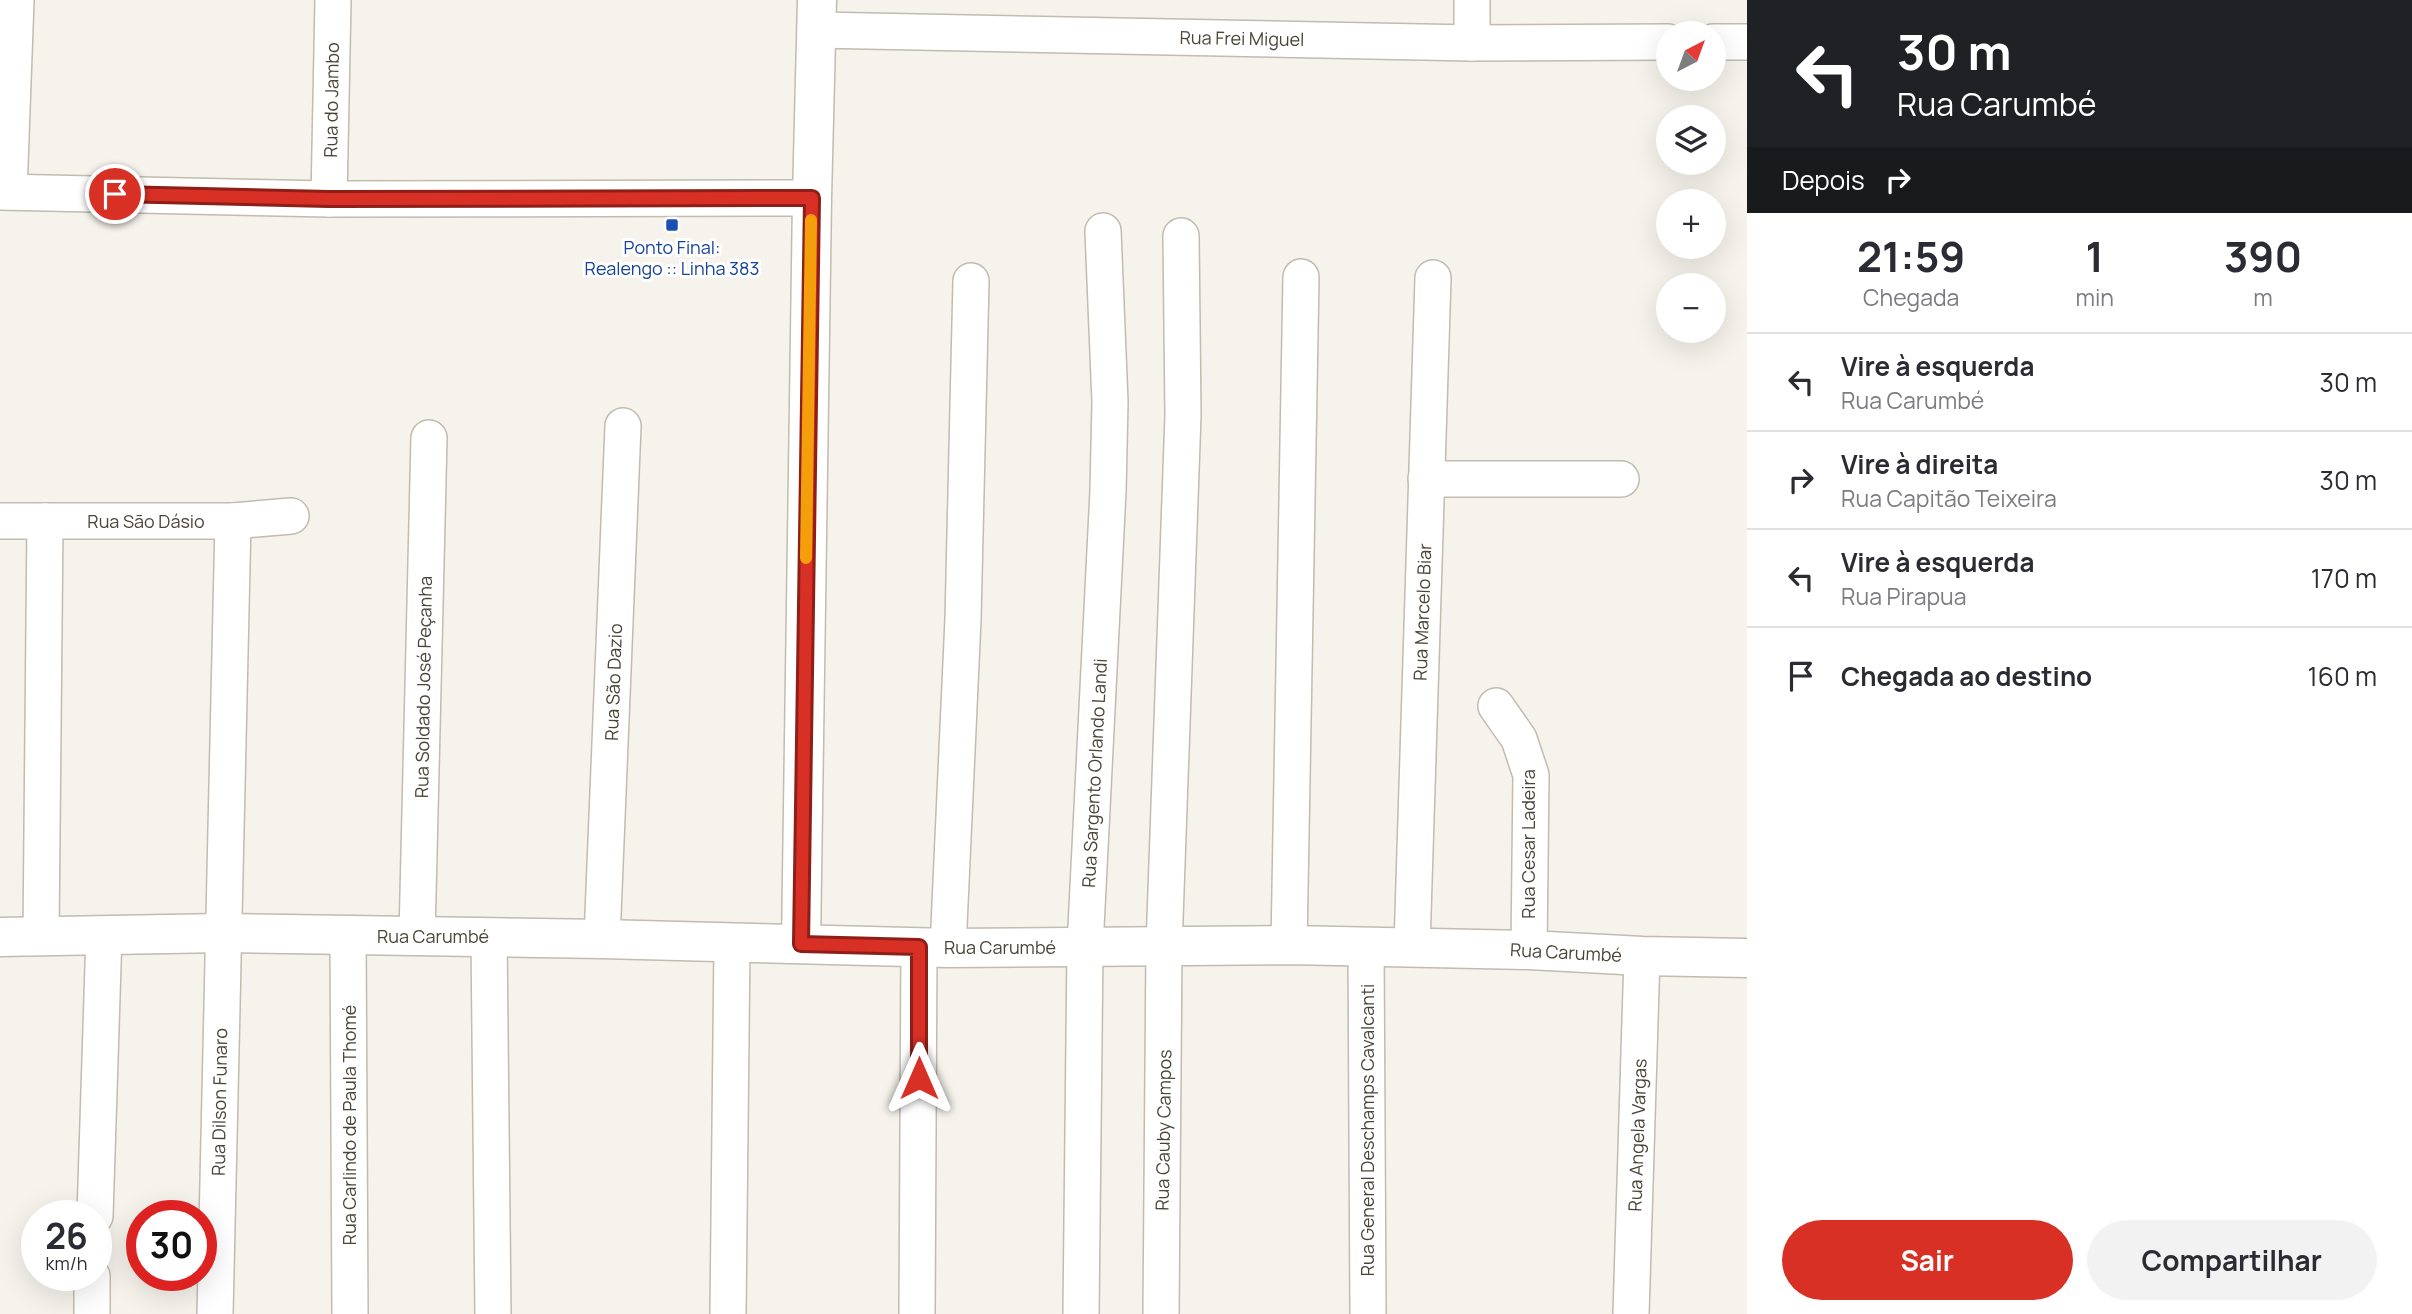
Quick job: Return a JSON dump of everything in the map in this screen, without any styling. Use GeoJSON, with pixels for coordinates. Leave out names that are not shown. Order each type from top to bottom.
{"type":"FeatureCollection","features":[{"type":"Feature","properties":{"kind":"street"},"geometry":{"type":"LineString","coordinates":[[16,0],[4,192],[329,199],[812,198]]}},
{"type":"Feature","properties":{"kind":"street","name":"Rua do Jambo"},"geometry":{"type":"LineString","coordinates":[[329,199],[333,0]]}},
{"type":"Feature","properties":{"kind":"street"},"geometry":{"type":"LineString","coordinates":[[1472,0],[1472,43]]}},
{"type":"Feature","properties":{"kind":"street"},"geometry":{"type":"LineString","coordinates":[[801,944],[817,15]]}},
{"type":"Feature","properties":{"kind":"street","name":"Rua Frei Miguel"},"geometry":{"type":"LineString","coordinates":[[817,15],[1472,43],[1656,42]]}},
{"type":"Feature","properties":{"kind":"street"},"geometry":{"type":"LineString","coordinates":[[1726,42],[1747,42]]}},
{"type":"Feature","properties":{"kind":"street","name":"Rua Sargento Orlando Landi"},"geometry":{"type":"LineString","coordinates":[[1081,1314],[1085,947],[1110,402],[1103,231]]}},
{"type":"Feature","properties":{"kind":"street","name":"Rua Cauby Campos"},"geometry":{"type":"LineString","coordinates":[[1161,1314],[1164,947],[1183,415],[1181,236]]}},
{"type":"Feature","properties":{"kind":"street"},"geometry":{"type":"LineString","coordinates":[[1289,945],[1301,277]]}},
{"type":"Feature","properties":{"kind":"street","name":"Rua Marcelo Biar"},"geometry":{"type":"LineString","coordinates":[[1412,946],[1433,278]]}},
{"type":"Feature","properties":{"kind":"street"},"geometry":{"type":"LineString","coordinates":[[917,1314],[934,948],[963,619],[971,282]]}},
{"type":"Feature","properties":{"kind":"street","name":"Rua São Dazio"},"geometry":{"type":"LineString","coordinates":[[602,939],[623,426]]}},
{"type":"Feature","properties":{"kind":"street","name":"Rua Soldado José Peçanha"},"geometry":{"type":"LineString","coordinates":[[417,936],[429,439]]}},
{"type":"Feature","properties":{"kind":"street"},"geometry":{"type":"LineString","coordinates":[[1426,479],[1620,479]]}},
{"type":"Feature","properties":{"kind":"street","name":"Rua São Dásio"},"geometry":{"type":"LineString","coordinates":[[0,521],[233,521],[291,516]]}},
{"type":"Feature","properties":{"kind":"street"},"geometry":{"type":"LineString","coordinates":[[41,936],[45,521]]}},
{"type":"Feature","properties":{"kind":"street"},"geometry":{"type":"LineString","coordinates":[[223,933],[233,521]]}},
{"type":"Feature","properties":{"kind":"street","name":"Rua Cesar Ladeira"},"geometry":{"type":"LineString","coordinates":[[1496,706],[1519,739],[1528,759],[1531,775],[1529,950]]}},
{"type":"Feature","properties":{"kind":"street","name":"Rua Carumbé"},"geometry":{"type":"LineString","coordinates":[[0,937],[223,933],[934,948],[1412,946],[1747,958]]}},
{"type":"Feature","properties":{"kind":"street","name":"Rua Dilson Funaro"},"geometry":{"type":"LineString","coordinates":[[215,1314],[223,933]]}},
{"type":"Feature","properties":{"kind":"street"},"geometry":{"type":"LineString","coordinates":[[95,1200],[104,934]]}},
{"type":"Feature","properties":{"kind":"street","name":"Rua Carlindo de Paula Thomé"},"geometry":{"type":"LineString","coordinates":[[348,936],[350,1314]]}},
{"type":"Feature","properties":{"kind":"street"},"geometry":{"type":"LineString","coordinates":[[489,937],[493,1314]]}},
{"type":"Feature","properties":{"kind":"street"},"geometry":{"type":"LineString","coordinates":[[727,1314],[732,943]]}},
{"type":"Feature","properties":{"kind":"street"},"geometry":{"type":"LineString","coordinates":[[1747,945],[1747,958]]}},
{"type":"Feature","properties":{"kind":"street","name":"Rua General Deschamps Cavalcanti"},"geometry":{"type":"LineString","coordinates":[[1366,947],[1368,1314]]}},
{"type":"Feature","properties":{"kind":"street","name":"Rua Angela Vargas"},"geometry":{"type":"LineString","coordinates":[[1631,1314],[1642,956]]}},
{"type":"Feature","properties":{"kind":"street"},"geometry":{"type":"LineString","coordinates":[[92,1314],[93,1291]]}},
{"type":"Feature","properties":{"kind":"slow traffic"},"geometry":{"type":"LineString","coordinates":[[806,558],[811,220]]}},
{"type":"Feature","properties":{"kind":"place","name":"Ponto Final: Realengo :: Linha 383"},"geometry":{"type":"Point","coordinates":[672,225]}},
{"type":"Feature","properties":{"kind":"route"},"geometry":{"type":"LineString","coordinates":[[115,194],[329,199],[812,198],[801,944],[919,947],[919,1078]]}}]}
